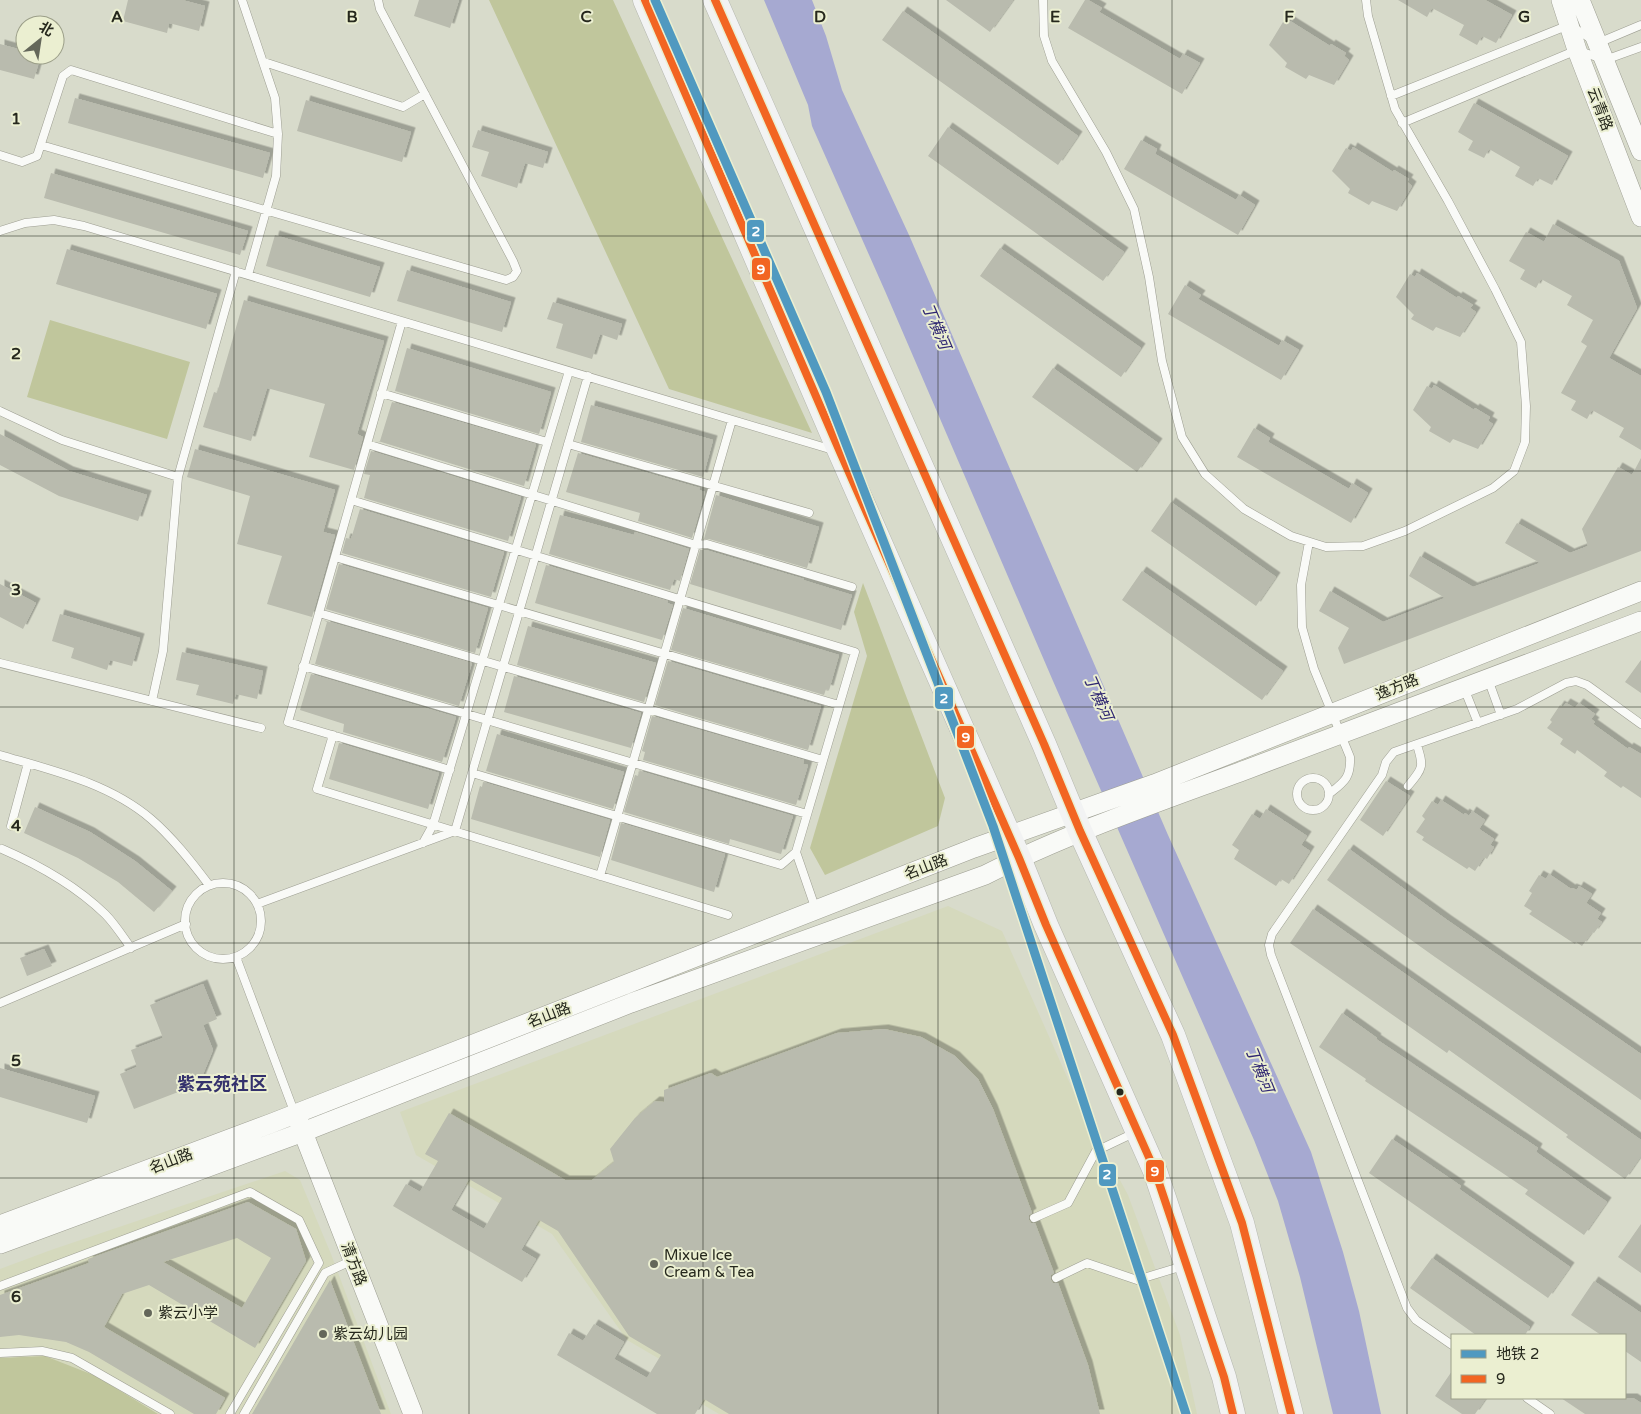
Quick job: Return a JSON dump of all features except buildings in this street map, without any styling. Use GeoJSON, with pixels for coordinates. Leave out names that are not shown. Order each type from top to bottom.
{"type":"FeatureCollection","features":[{"type":"Feature","properties":{"kind":"main road"},"geometry":{"type":"LineString","coordinates":[[644,0],[1019,858],[1046,925],[1155,1171],[1224,1377],[1232,1414]]}},
{"type":"Feature","properties":{"kind":"main road"},"geometry":{"type":"LineString","coordinates":[[715,0],[1044,744],[1076,822],[1174,1034],[1242,1223],[1291,1414]]}},
{"type":"Feature","properties":{"kind":"street","name":"云青路"},"geometry":{"type":"LineString","coordinates":[[1561,0],[1641,217]]}},
{"type":"Feature","properties":{"kind":"street","name":"云青路"},"geometry":{"type":"LineString","coordinates":[[1580,0],[1641,151]]}},
{"type":"Feature","properties":{"kind":"street","name":"逸方路"},"geometry":{"type":"LineString","coordinates":[[1097,804],[1154,784],[1641,591]]}},
{"type":"Feature","properties":{"kind":"street","name":"逸方路"},"geometry":{"type":"LineString","coordinates":[[1076,822],[1110,820],[1641,621]]}},
{"type":"Feature","properties":{"kind":"street","name":"名山路"},"geometry":{"type":"LineString","coordinates":[[0,1244],[303,1132],[631,1003],[985,875],[1019,858],[1076,822],[1097,804]]}},
{"type":"Feature","properties":{"kind":"street","name":"名山路"},"geometry":{"type":"LineString","coordinates":[[0,1225],[295,1114],[1009,836],[1076,822]]}},
{"type":"Feature","properties":{"kind":"street","name":"清方路"},"geometry":{"type":"LineString","coordinates":[[295,1114],[413,1414]]}},
{"type":"Feature","properties":{"kind":"lane"},"geometry":{"type":"LineString","coordinates":[[242,0],[276,98],[278,134],[276,176],[248,275]]}},
{"type":"Feature","properties":{"kind":"lane"},"geometry":{"type":"LineString","coordinates":[[40,145],[506,280],[514,277],[517,271],[513,261],[380,9],[378,0]]}},
{"type":"Feature","properties":{"kind":"lane"},"geometry":{"type":"LineString","coordinates":[[1043,0],[1044,36],[1052,61],[1106,152],[1134,209],[1149,277],[1162,361],[1182,437],[1206,474],[1244,509],[1291,536],[1326,547],[1363,546],[1405,531],[1493,488],[1514,471],[1525,442],[1526,406],[1521,342],[1496,289],[1448,201],[1394,109],[1368,16],[1366,0]]}},
{"type":"Feature","properties":{"kind":"lane"},"geometry":{"type":"LineString","coordinates":[[1391,96],[1569,25],[1601,51]]}},
{"type":"Feature","properties":{"kind":"lane"},"geometry":{"type":"LineString","coordinates":[[1601,51],[1641,25]]}},
{"type":"Feature","properties":{"kind":"lane"},"geometry":{"type":"LineString","coordinates":[[1402,123],[1578,50],[1601,51],[1641,47]]}},
{"type":"Feature","properties":{"kind":"lane"},"geometry":{"type":"LineString","coordinates":[[264,62],[403,107],[425,94]]}},
{"type":"Feature","properties":{"kind":"lane"},"geometry":{"type":"LineString","coordinates":[[0,155],[22,162],[37,156],[63,76],[72,70],[278,134]]}},
{"type":"Feature","properties":{"kind":"lane"},"geometry":{"type":"LineString","coordinates":[[0,231],[25,224],[54,220],[84,226],[840,452]]}},
{"type":"Feature","properties":{"kind":"lane"},"geometry":{"type":"LineString","coordinates":[[152,701],[163,651],[178,477],[236,271]]}},
{"type":"Feature","properties":{"kind":"lane"},"geometry":{"type":"LineString","coordinates":[[402,321],[288,722],[450,770]]}},
{"type":"Feature","properties":{"kind":"lane"},"geometry":{"type":"LineString","coordinates":[[423,843],[434,825],[569,371]]}},
{"type":"Feature","properties":{"kind":"lane"},"geometry":{"type":"LineString","coordinates":[[455,831],[588,376]]}},
{"type":"Feature","properties":{"kind":"lane"},"geometry":{"type":"LineString","coordinates":[[381,393],[547,442]]}},
{"type":"Feature","properties":{"kind":"lane"},"geometry":{"type":"LineString","coordinates":[[0,411],[62,440],[178,477]]}},
{"type":"Feature","properties":{"kind":"lane"},"geometry":{"type":"LineString","coordinates":[[600,876],[732,420]]}},
{"type":"Feature","properties":{"kind":"lane"},"geometry":{"type":"LineString","coordinates":[[367,444],[696,545],[707,544],[852,587]]}},
{"type":"Feature","properties":{"kind":"lane"},"geometry":{"type":"LineString","coordinates":[[568,444],[809,513]]}},
{"type":"Feature","properties":{"kind":"lane"},"geometry":{"type":"LineString","coordinates":[[351,500],[855,652],[796,852],[781,865],[472,773]]}},
{"type":"Feature","properties":{"kind":"lane"},"geometry":{"type":"LineString","coordinates":[[1309,542],[1301,585],[1302,627],[1314,670],[1350,757],[1350,768],[1346,780],[1330,794],[1325,805],[1315,810],[1304,807],[1298,800],[1297,794],[1299,785],[1312,777],[1322,780],[1330,794]]}},
{"type":"Feature","properties":{"kind":"lane"},"geometry":{"type":"LineString","coordinates":[[335,557],[839,704]]}},
{"type":"Feature","properties":{"kind":"lane"},"geometry":{"type":"LineString","coordinates":[[319,612],[823,760]]}},
{"type":"Feature","properties":{"kind":"lane"},"geometry":{"type":"LineString","coordinates":[[0,664],[261,728]]}},
{"type":"Feature","properties":{"kind":"lane"},"geometry":{"type":"LineString","coordinates":[[304,666],[807,814]]}},
{"type":"Feature","properties":{"kind":"lane"},"geometry":{"type":"LineString","coordinates":[[1488,679],[1501,715]]}},
{"type":"Feature","properties":{"kind":"lane"},"geometry":{"type":"LineString","coordinates":[[1451,1344],[1416,1320],[1407,1308],[1271,955],[1272,934],[1382,775],[1386,762],[1394,752],[1517,709],[1566,683],[1576,681],[1587,685],[1641,724]]}},
{"type":"Feature","properties":{"kind":"lane"},"geometry":{"type":"LineString","coordinates":[[1464,688],[1478,723]]}},
{"type":"Feature","properties":{"kind":"lane"},"geometry":{"type":"LineString","coordinates":[[333,735],[317,789],[728,915]]}},
{"type":"Feature","properties":{"kind":"lane"},"geometry":{"type":"LineString","coordinates":[[1408,786],[1420,772],[1422,762],[1418,745]]}},
{"type":"Feature","properties":{"kind":"lane"},"geometry":{"type":"LineString","coordinates":[[0,754],[61,772],[113,794],[150,818],[185,853],[209,885]]}},
{"type":"Feature","properties":{"kind":"lane"},"geometry":{"type":"LineString","coordinates":[[11,826],[28,763]]}},
{"type":"Feature","properties":{"kind":"lane"},"geometry":{"type":"LineString","coordinates":[[257,904],[455,831]]}},
{"type":"Feature","properties":{"kind":"lane"},"geometry":{"type":"LineString","coordinates":[[2,850],[24,859],[69,884],[106,915],[131,948]]}},
{"type":"Feature","properties":{"kind":"lane"},"geometry":{"type":"LineString","coordinates":[[796,852],[816,910]]}},
{"type":"Feature","properties":{"kind":"lane"},"geometry":{"type":"LineString","coordinates":[[222,882],[235,885],[247,891],[257,904],[261,919],[258,935],[250,948],[236,957],[221,959],[206,955],[194,946],[186,932],[185,916],[189,902],[198,892],[209,885],[222,882]]}},
{"type":"Feature","properties":{"kind":"lane"},"geometry":{"type":"LineString","coordinates":[[0,994],[2,1002],[186,924]]}},
{"type":"Feature","properties":{"kind":"lane"},"geometry":{"type":"LineString","coordinates":[[236,957],[295,1114]]}},
{"type":"Feature","properties":{"kind":"lane"},"geometry":{"type":"LineString","coordinates":[[1034,1218],[1068,1203],[1096,1151],[1138,1132]]}},
{"type":"Feature","properties":{"kind":"lane"},"geometry":{"type":"LineString","coordinates":[[0,1286],[250,1192],[299,1220],[319,1263],[230,1414]]}},
{"type":"Feature","properties":{"kind":"lane"},"geometry":{"type":"LineString","coordinates":[[244,1414],[325,1273],[353,1260]]}},
{"type":"Feature","properties":{"kind":"lane"},"geometry":{"type":"LineString","coordinates":[[1056,1278],[1088,1263],[1137,1280],[1187,1265]]}},
{"type":"Feature","properties":{"kind":"lane"},"geometry":{"type":"LineString","coordinates":[[0,1353],[42,1351],[72,1358],[170,1414]]}},
{"type":"Feature","properties":{"kind":"lane"},"geometry":{"type":"LineString","coordinates":[[1528,1399],[1550,1414]]}},
{"type":"Feature","properties":{"kind":"shaded area"},"geometry":{"type":"Polygon","coordinates":[[[489,0],[613,0],[812,433],[669,389],[489,0]]]}},
{"type":"Feature","properties":{"kind":"shaded area"},"geometry":{"type":"Polygon","coordinates":[[[50,320],[190,362],[167,439],[27,397],[50,320]]]}},
{"type":"Feature","properties":{"kind":"shaded area"},"geometry":{"type":"Polygon","coordinates":[[[863,583],[945,798],[938,826],[825,875],[810,848],[867,656],[854,612],[863,583]]]}},
{"type":"Feature","properties":{"kind":"shaded area"},"geometry":{"type":"Polygon","coordinates":[[[948,906],[1002,931],[1080,1106],[1128,1195],[1180,1335],[1197,1414],[719,1414],[690,1397],[699,1382],[627,1340],[552,1234],[416,1155],[400,1112],[948,906]]]}},
{"type":"Feature","properties":{"kind":"shaded area","name":"紫云小学"},"geometry":{"type":"Polygon","coordinates":[[[285,1171],[300,1180],[331,1254],[391,1414],[158,1414],[96,1376],[45,1356],[0,1358],[0,1269],[285,1171]]]}},
{"type":"Feature","properties":{"kind":"shaded area"},"geometry":{"type":"Polygon","coordinates":[[[45,1356],[96,1376],[158,1414],[0,1414],[0,1358],[45,1356]]]}},
{"type":"Feature","properties":{"kind":"water","name":"丁横河"},"geometry":{"type":"Polygon","coordinates":[[[764,0],[812,0],[826,36],[842,90],[909,235],[1168,835],[1311,1152],[1343,1252],[1359,1311],[1381,1414],[1333,1414],[1300,1277],[1278,1201],[1254,1140],[812,126],[808,105],[764,0]]]}},
{"type":"Feature","properties":{"kind":"metro line","name":"2"},"geometry":{"type":"LineString","coordinates":[[655,0],[826,392],[993,826],[1186,1414]]}},
{"type":"Feature","properties":{"kind":"transit line","name":"9"},"geometry":{"type":"LineString","coordinates":[[645,0],[840,452],[1019,858],[1046,925],[1155,1171],[1224,1377],[1233,1414]]}},
{"type":"Feature","properties":{"kind":"transit line","name":"9"},"geometry":{"type":"LineString","coordinates":[[715,0],[1044,744],[1080,831],[1173,1035],[1242,1223],[1291,1414]]}},
{"type":"Feature","properties":{"kind":"place","name":"Mixue Ice Cream & Tea"},"geometry":{"type":"Point","coordinates":[654,1264]}},
{"type":"Feature","properties":{"kind":"place","name":"紫云小学"},"geometry":{"type":"Point","coordinates":[148,1313]}},
{"type":"Feature","properties":{"kind":"place","name":"紫云幼儿园"},"geometry":{"type":"Point","coordinates":[323,1334]}},
{"type":"Feature","properties":{"kind":"district","name":"紫云苑社区"},"geometry":{"type":"Point","coordinates":[222,1084]}}]}
